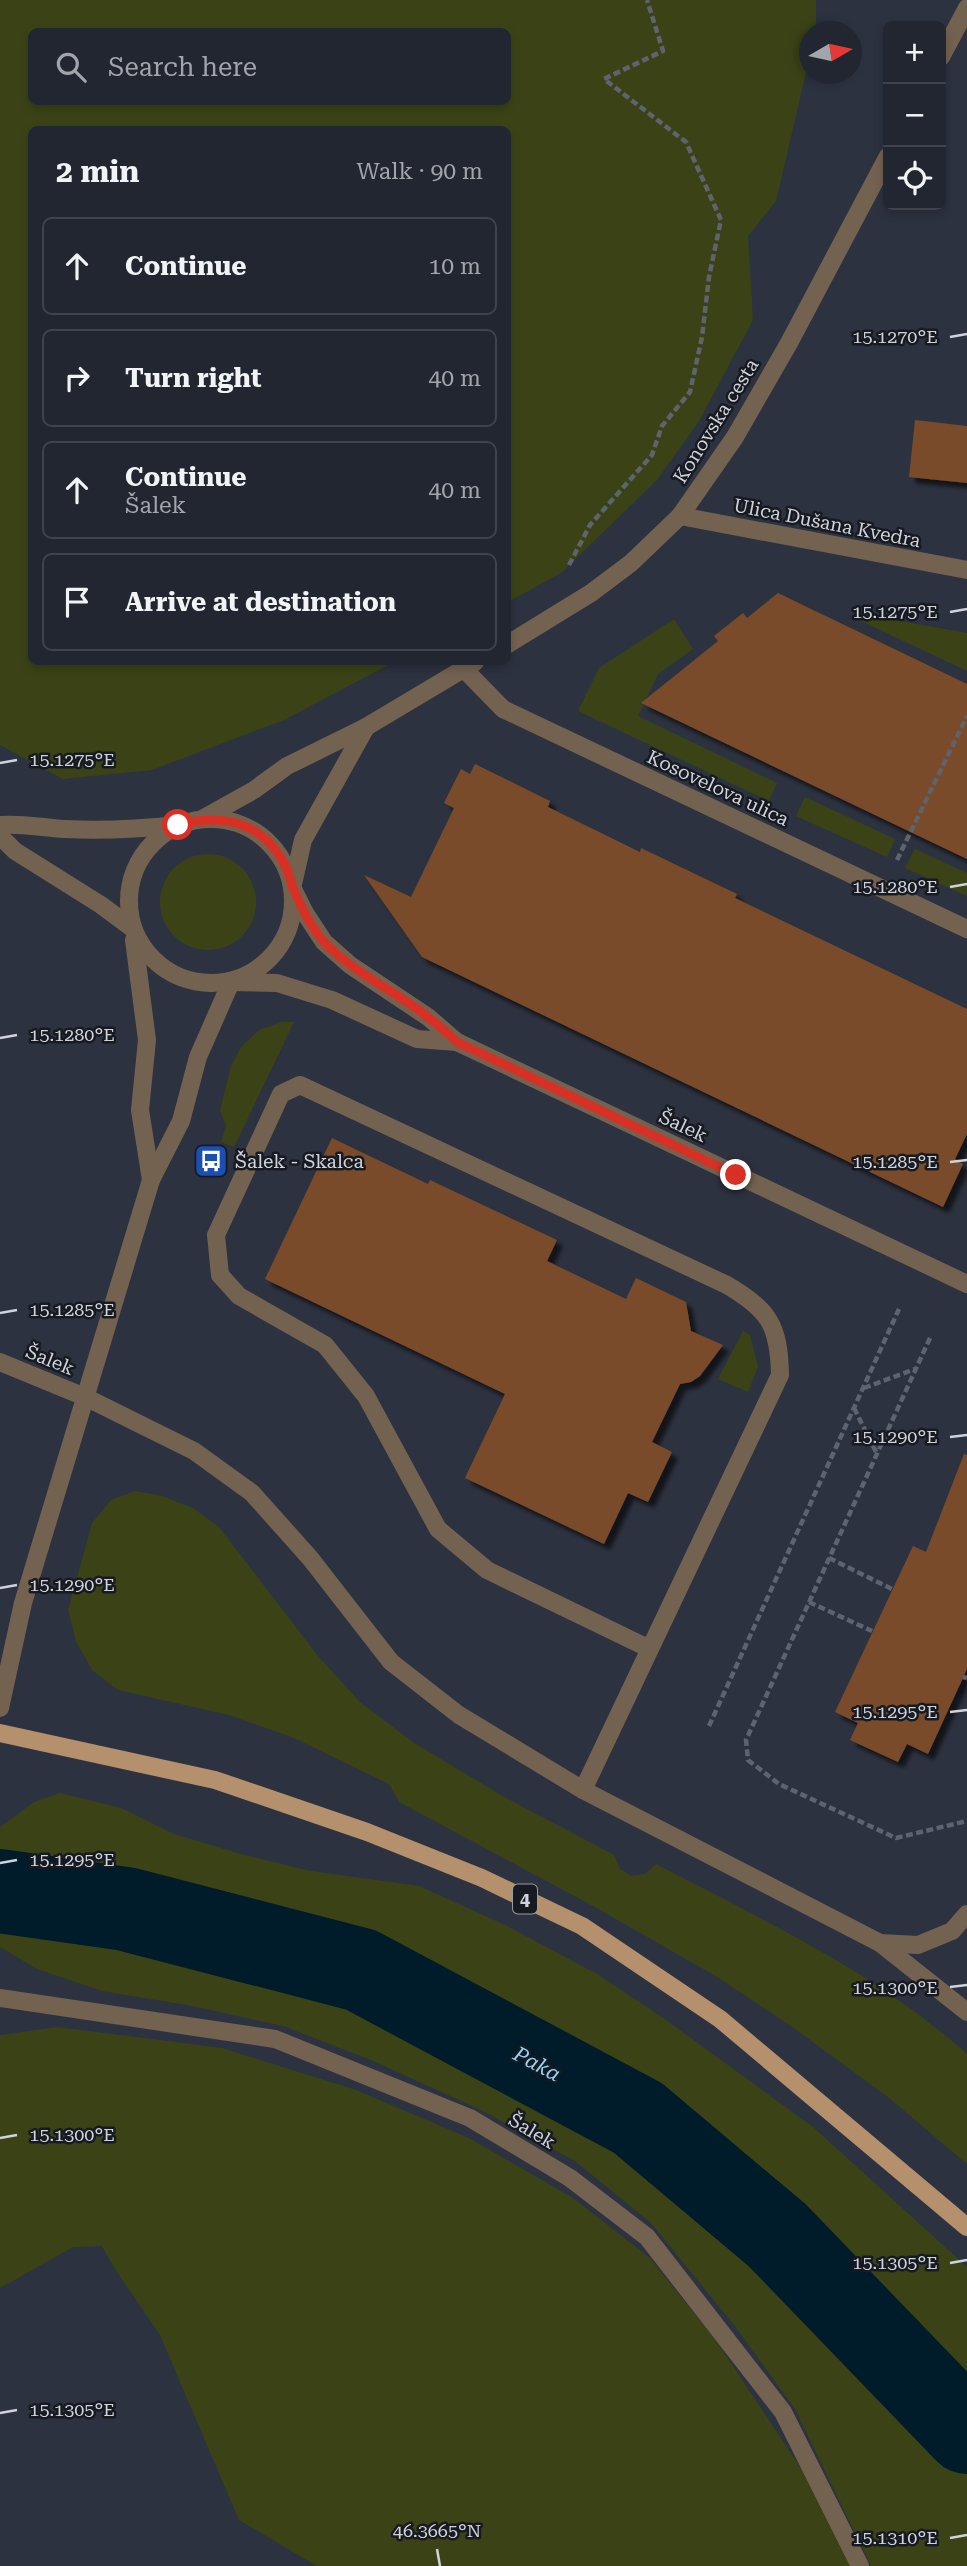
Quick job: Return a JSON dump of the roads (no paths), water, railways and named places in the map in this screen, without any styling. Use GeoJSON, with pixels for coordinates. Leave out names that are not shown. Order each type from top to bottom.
{"type":"FeatureCollection","features":[{"type":"Feature","properties":{"kind":"main road","name":"4"},"geometry":{"type":"LineString","coordinates":[[0,1733],[215,1780],[392,1842],[482,1878],[582,1926],[720,2019],[967,2227]]}},
{"type":"Feature","properties":{"kind":"street"},"geometry":{"type":"LineString","coordinates":[[946,48],[967,8]]}},
{"type":"Feature","properties":{"kind":"street","name":"Konovska cesta"},"geometry":{"type":"LineString","coordinates":[[511,642],[591,593],[631,563],[680,516],[735,437],[789,343],[883,165]]}},
{"type":"Feature","properties":{"kind":"street","name":"Ulica Dušana Kvedra"},"geometry":{"type":"LineString","coordinates":[[680,516],[967,570]]}},
{"type":"Feature","properties":{"kind":"street"},"geometry":{"type":"LineString","coordinates":[[0,825],[22,823],[61,829],[121,830],[178,825],[202,818],[254,790],[287,766],[366,727],[469,665]]}},
{"type":"Feature","properties":{"kind":"street","name":"Kosovelova ulica"},"geometry":{"type":"LineString","coordinates":[[469,665],[503,709],[967,929]]}},
{"type":"Feature","properties":{"kind":"street"},"geometry":{"type":"LineString","coordinates":[[0,1708],[23,1603],[151,1180],[181,1121],[198,1057],[231,982],[254,972],[272,957],[287,936],[293,911],[292,887],[303,841],[366,727]]}},
{"type":"Feature","properties":{"kind":"street"},"geometry":{"type":"LineString","coordinates":[[202,818],[227,820],[251,828],[270,844],[285,863],[292,887],[324,942],[350,965],[428,1017],[457,1042]]}},
{"type":"Feature","properties":{"kind":"street"},"geometry":{"type":"LineString","coordinates":[[151,1180],[140,1110],[147,1040],[128,903],[131,879],[141,856],[158,838],[178,825]]}},
{"type":"Feature","properties":{"kind":"street"},"geometry":{"type":"LineString","coordinates":[[0,836],[15,852],[92,899],[132,928],[152,959],[161,968],[182,979],[207,984],[277,983],[332,1000],[417,1039],[457,1042]]}},
{"type":"Feature","properties":{"kind":"street","name":"Šalek"},"geometry":{"type":"LineString","coordinates":[[457,1042],[967,1284]]}},
{"type":"Feature","properties":{"kind":"street"},"geometry":{"type":"LineString","coordinates":[[583,1790],[650,1649],[780,1375],[779,1348],[772,1323],[752,1300],[727,1284],[300,1085],[281,1094],[216,1234],[220,1275],[239,1296],[325,1345],[366,1396],[438,1529],[487,1570],[650,1649]]}},
{"type":"Feature","properties":{"kind":"street","name":"Šalek"},"geometry":{"type":"LineString","coordinates":[[0,1362],[85,1397],[194,1451],[252,1493],[310,1558],[391,1662],[458,1715],[583,1790],[880,1943]]}},
{"type":"Feature","properties":{"kind":"street"},"geometry":{"type":"LineString","coordinates":[[880,1943],[918,1945],[952,1931],[967,1914]]}},
{"type":"Feature","properties":{"kind":"street"},"geometry":{"type":"LineString","coordinates":[[880,1943],[967,2012]]}},
{"type":"Feature","properties":{"kind":"street","name":"Šalek"},"geometry":{"type":"LineString","coordinates":[[0,1998],[275,2039],[470,2118],[570,2179],[647,2237],[783,2412],[860,2566]]}},
{"type":"Feature","properties":{"kind":"waterway","name":"Paka"},"geometry":{"type":"LineString","coordinates":[[0,1891],[126,1909],[361,1970],[638,2118],[777,2235],[967,2432]]}},
{"type":"Feature","properties":{"kind":"place","name":"Šalek - Skalca"},"geometry":{"type":"Point","coordinates":[211,1161]}}]}
